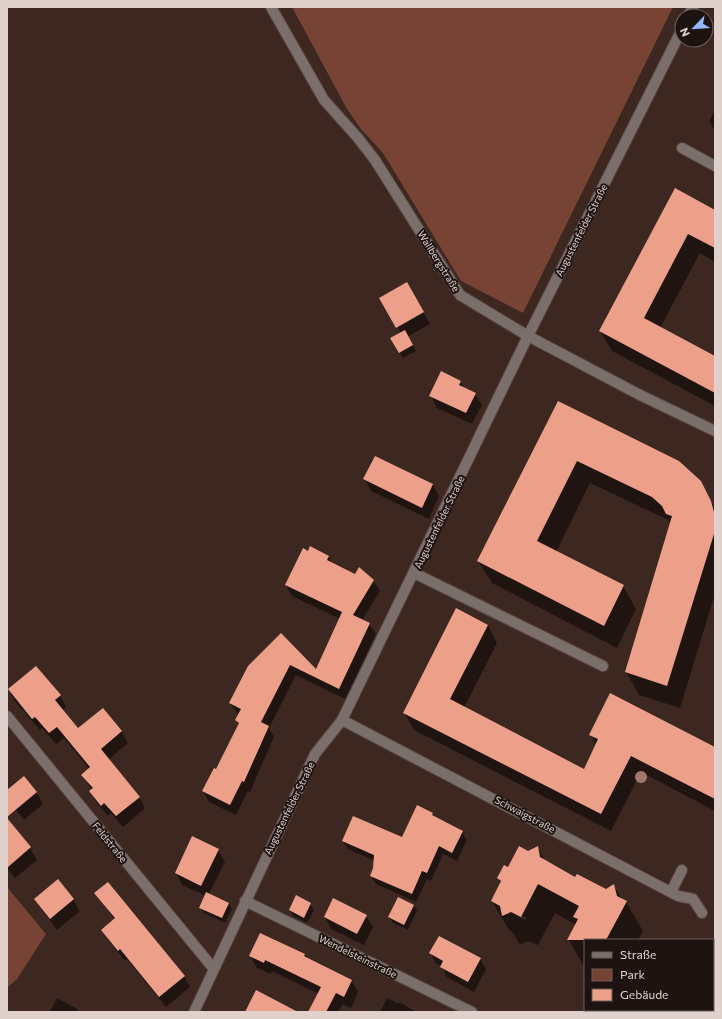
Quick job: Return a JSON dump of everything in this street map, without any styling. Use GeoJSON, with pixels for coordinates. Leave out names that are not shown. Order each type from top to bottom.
{"type":"FeatureCollection","features":[{"type":"Feature","properties":{"kind":"street","name":"Wallbergstraße"},"geometry":{"type":"LineString","coordinates":[[271,7],[324,100],[375,160],[460,295],[528,336],[640,395],[715,431]]}},
{"type":"Feature","properties":{"kind":"street","name":"Augustenfelder Straße"},"geometry":{"type":"LineString","coordinates":[[196,1011],[213,968],[315,754],[342,720],[528,336],[674,45]]}},
{"type":"Feature","properties":{"kind":"street"},"geometry":{"type":"LineString","coordinates":[[682,148],[715,166]]}},
{"type":"Feature","properties":{"kind":"street"},"geometry":{"type":"LineString","coordinates":[[414,573],[603,666]]}},
{"type":"Feature","properties":{"kind":"street","name":"Feldstraße"},"geometry":{"type":"LineString","coordinates":[[7,716],[213,968]]}},
{"type":"Feature","properties":{"kind":"street","name":"Schwaigstraße"},"geometry":{"type":"LineString","coordinates":[[342,720],[678,896],[693,899],[702,913]]}},
{"type":"Feature","properties":{"kind":"street"},"geometry":{"type":"LineString","coordinates":[[671,892],[682,870]]}},
{"type":"Feature","properties":{"kind":"street","name":"Wendelsteinstraße"},"geometry":{"type":"LineString","coordinates":[[245,901],[472,1012]]}},
{"type":"Feature","properties":{"kind":"green space"},"geometry":{"type":"Polygon","coordinates":[[[292,7],[673,7],[523,313],[461,281],[383,153],[361,129],[347,109],[292,7]]]}},
{"type":"Feature","properties":{"kind":"green space"},"geometry":{"type":"Polygon","coordinates":[[[7,887],[46,934],[17,979],[7,988],[7,887]]]}},
{"type":"Feature","properties":{"kind":"building"},"geometry":{"type":"Polygon","coordinates":[[[675,188],[715,210],[715,248],[688,234],[644,318],[715,356],[715,393],[599,331],[675,188]]]}},
{"type":"Feature","properties":{"kind":"building"},"geometry":{"type":"Polygon","coordinates":[[[407,282],[424,312],[396,328],[379,298],[407,282]]]}},
{"type":"Feature","properties":{"kind":"building"},"geometry":{"type":"Polygon","coordinates":[[[405,330],[413,345],[399,353],[390,338],[405,330]]]}},
{"type":"Feature","properties":{"kind":"building"},"geometry":{"type":"Polygon","coordinates":[[[441,371],[461,381],[459,385],[476,393],[466,413],[429,396],[441,371]]]}},
{"type":"Feature","properties":{"kind":"building"},"geometry":{"type":"Polygon","coordinates":[[[558,401],[679,461],[701,481],[711,501],[714,512],[714,534],[667,686],[625,672],[672,516],[666,514],[662,506],[652,497],[577,461],[537,541],[624,585],[604,626],[477,561],[558,401]]]}},
{"type":"Feature","properties":{"kind":"building"},"geometry":{"type":"Polygon","coordinates":[[[375,456],[433,484],[422,508],[363,479],[375,456]]]}},
{"type":"Feature","properties":{"kind":"building"},"geometry":{"type":"Polygon","coordinates":[[[310,546],[329,556],[327,560],[355,574],[359,567],[374,580],[353,615],[370,623],[339,689],[290,665],[261,722],[269,726],[244,782],[242,781],[230,805],[202,791],[214,768],[216,769],[239,723],[235,720],[241,709],[229,703],[248,666],[281,633],[316,669],[342,612],[285,585],[303,548],[308,551],[310,546]]]}},
{"type":"Feature","properties":{"kind":"building"},"geometry":{"type":"Polygon","coordinates":[[[456,608],[488,625],[450,699],[584,769],[598,739],[589,735],[610,693],[715,747],[715,799],[631,756],[601,814],[403,713],[456,608]]]}},
{"type":"Feature","properties":{"kind":"building"},"geometry":{"type":"Polygon","coordinates":[[[36,666],[61,695],[55,700],[78,728],[103,708],[122,731],[101,749],[140,797],[116,816],[104,803],[101,806],[89,791],[93,788],[81,775],[90,767],[57,727],[49,733],[35,717],[32,719],[8,689],[36,666]]]}},
{"type":"Feature","properties":{"kind":"building"},"geometry":{"type":"Polygon","coordinates":[[[24,776],[37,792],[7,817],[7,790],[24,776]]]}},
{"type":"Feature","properties":{"kind":"building"},"geometry":{"type":"Polygon","coordinates":[[[417,805],[433,813],[432,815],[463,831],[452,853],[439,846],[427,873],[422,871],[412,894],[370,876],[373,868],[374,855],[342,841],[353,816],[402,837],[417,805]]]}},
{"type":"Feature","properties":{"kind":"building"},"geometry":{"type":"Polygon","coordinates":[[[7,818],[31,847],[7,868],[7,818]]]}},
{"type":"Feature","properties":{"kind":"building"},"geometry":{"type":"Polygon","coordinates":[[[192,836],[219,849],[201,886],[175,873],[192,836]]]}},
{"type":"Feature","properties":{"kind":"building"},"geometry":{"type":"Polygon","coordinates":[[[519,846],[528,851],[538,846],[540,857],[575,877],[577,874],[606,889],[614,884],[617,896],[627,901],[607,939],[567,940],[578,919],[573,917],[579,906],[538,884],[521,917],[511,912],[502,916],[500,906],[491,901],[501,881],[497,878],[504,865],[508,867],[519,846]]]}},
{"type":"Feature","properties":{"kind":"building"},"geometry":{"type":"Polygon","coordinates":[[[58,879],[74,899],[50,919],[34,899],[58,879]]]}},
{"type":"Feature","properties":{"kind":"building"},"geometry":{"type":"Polygon","coordinates":[[[108,882],[185,976],[159,997],[120,949],[118,951],[101,930],[115,918],[94,893],[108,882]]]}},
{"type":"Feature","properties":{"kind":"building"},"geometry":{"type":"Polygon","coordinates":[[[206,892],[229,903],[222,918],[199,908],[206,892]]]}},
{"type":"Feature","properties":{"kind":"building"},"geometry":{"type":"Polygon","coordinates":[[[296,895],[311,903],[304,918],[289,910],[296,895]]]}},
{"type":"Feature","properties":{"kind":"building"},"geometry":{"type":"Polygon","coordinates":[[[398,897],[414,905],[404,925],[388,917],[398,897]]]}},
{"type":"Feature","properties":{"kind":"building"},"geometry":{"type":"Polygon","coordinates":[[[333,898],[367,915],[357,934],[324,917],[333,898]]]}},
{"type":"Feature","properties":{"kind":"building"},"geometry":{"type":"Polygon","coordinates":[[[260,933],[305,954],[304,956],[352,980],[344,997],[336,993],[326,1012],[308,1012],[321,987],[265,960],[264,963],[249,956],[260,933]]]}},
{"type":"Feature","properties":{"kind":"building"},"geometry":{"type":"Polygon","coordinates":[[[439,936],[481,958],[468,982],[440,967],[443,961],[429,953],[439,936]]]}},
{"type":"Feature","properties":{"kind":"building"},"geometry":{"type":"Polygon","coordinates":[[[256,990],[298,1012],[245,1012],[256,990]]]}}]}
